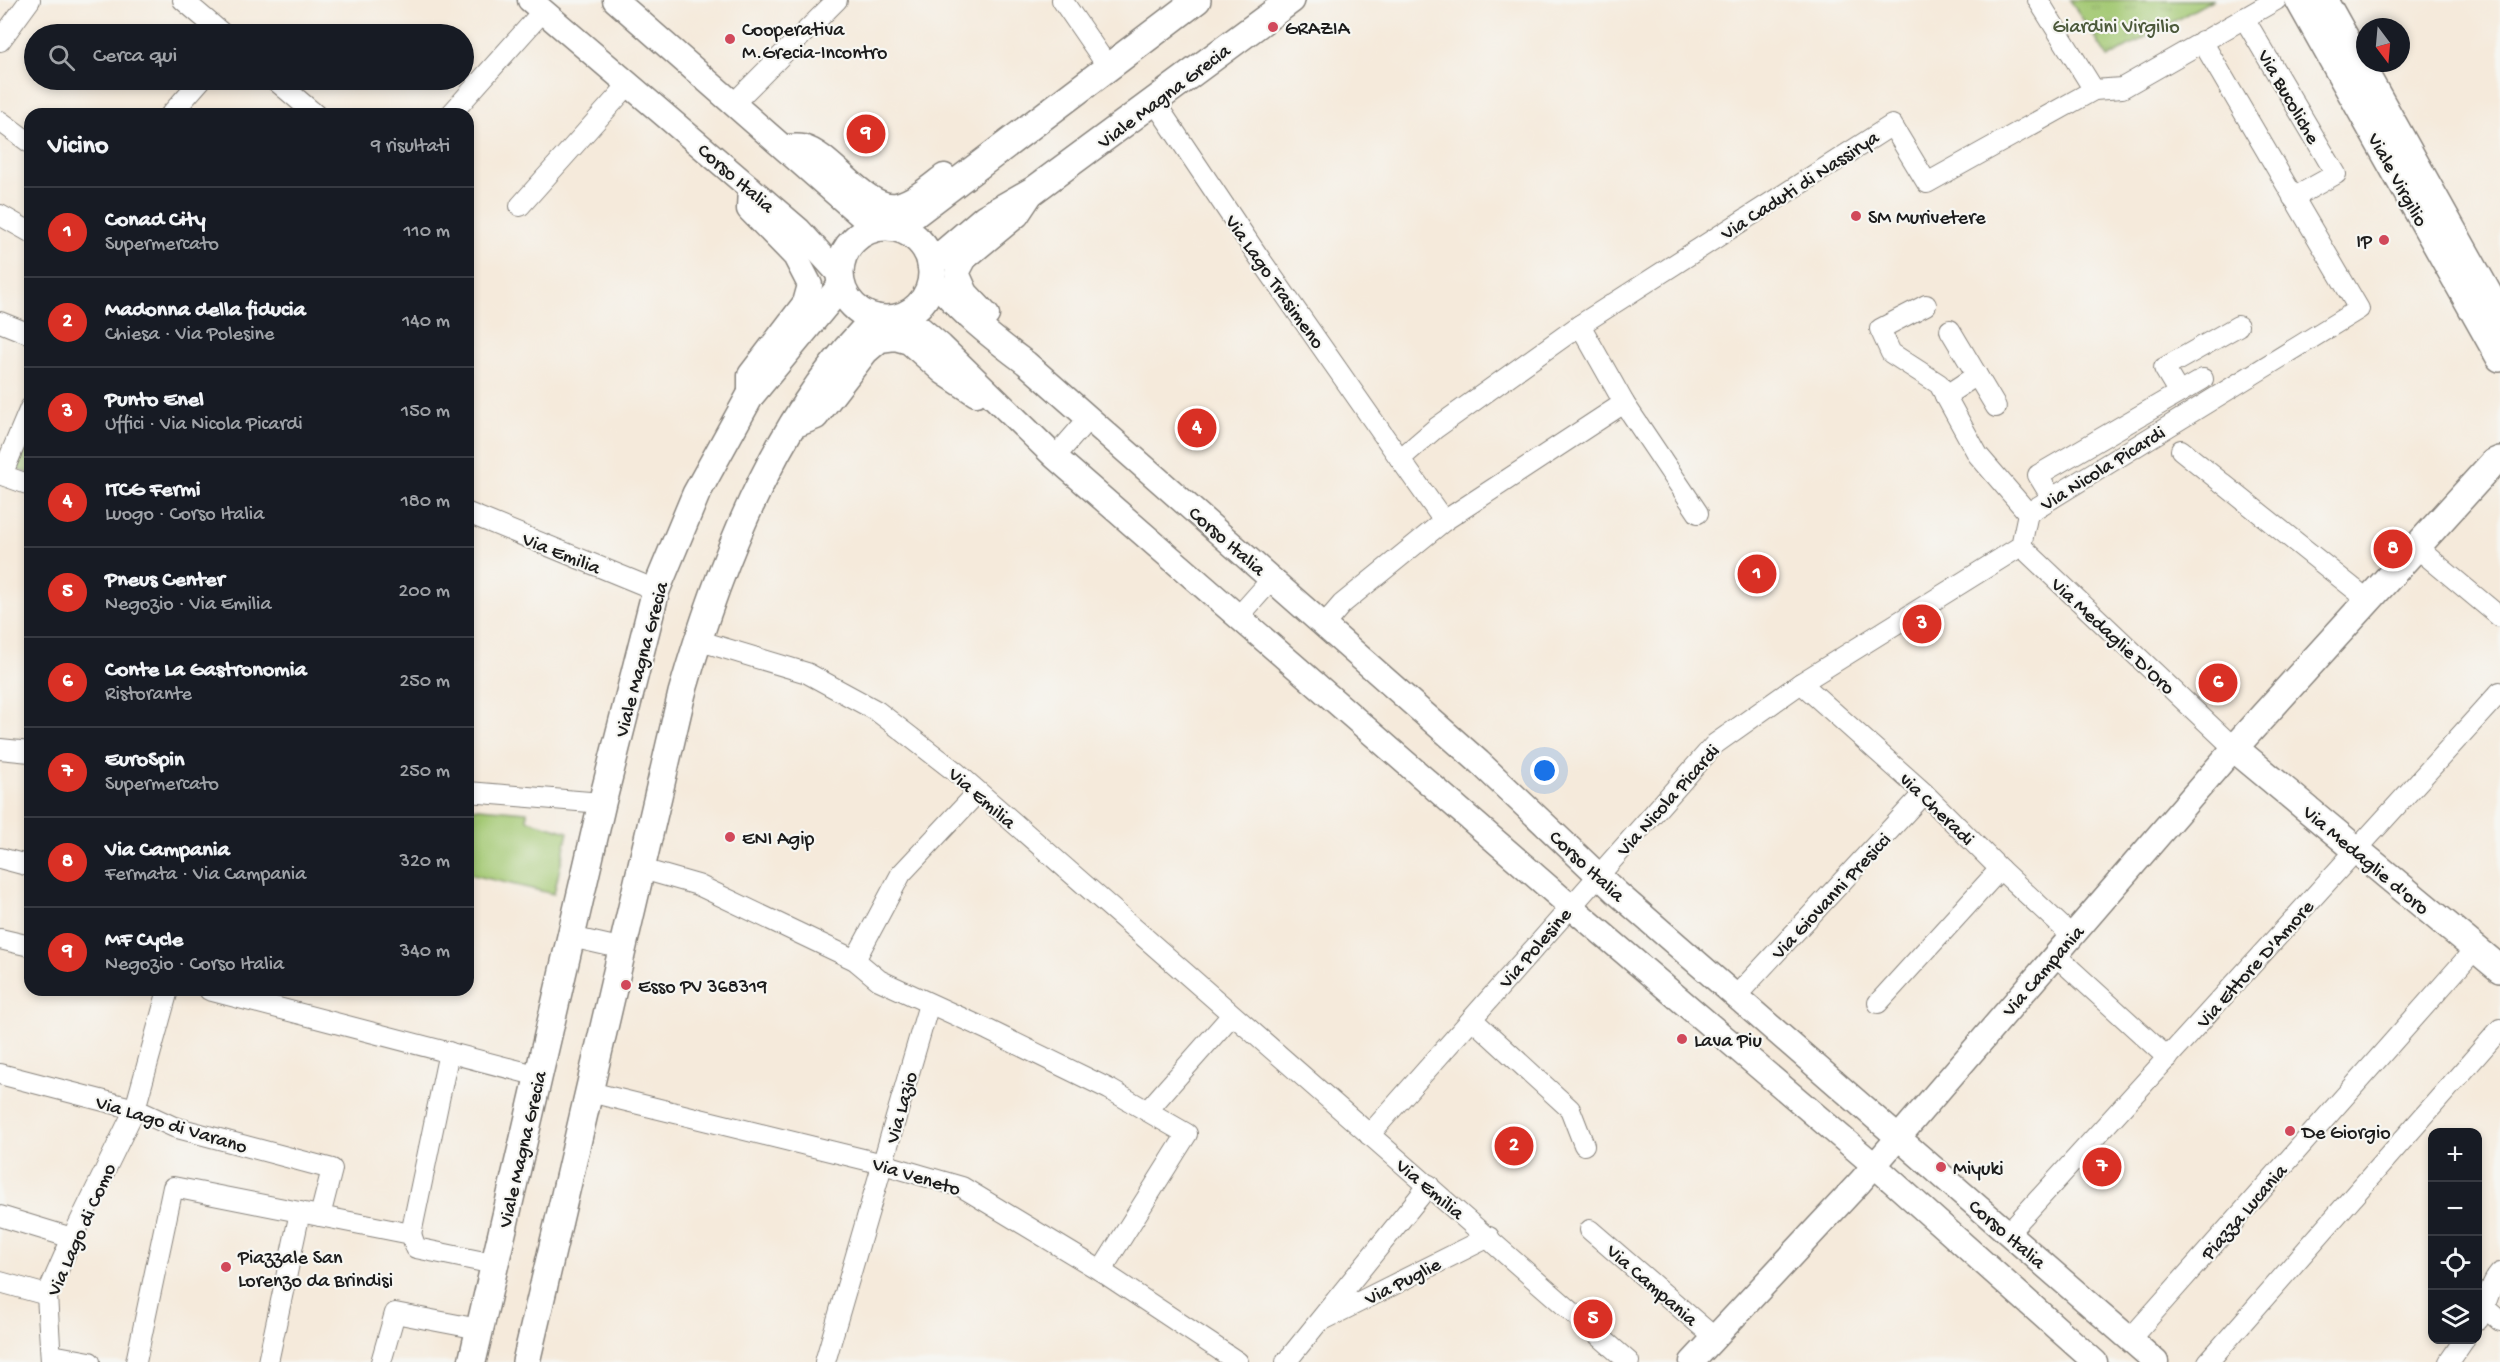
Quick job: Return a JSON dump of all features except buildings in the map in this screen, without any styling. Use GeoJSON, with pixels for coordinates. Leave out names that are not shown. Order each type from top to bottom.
{"type":"FeatureCollection","features":[{"type":"Feature","properties":{"kind":"main road"},"geometry":{"type":"LineString","coordinates":[[884,326],[860,312],[849,300],[840,280],[842,259],[849,245],[860,234],[883,220],[915,214],[1197,0]]}},
{"type":"Feature","properties":{"kind":"main road","name":"Viale Magna Grecia"},"geometry":{"type":"LineString","coordinates":[[940,272],[990,214],[1034,190],[1291,0]]}},
{"type":"Feature","properties":{"kind":"main road","name":"Viale Virgilio"},"geometry":{"type":"LineString","coordinates":[[2298,0],[2500,358]]}},
{"type":"Feature","properties":{"kind":"main road","name":"Viale Virgilio"},"geometry":{"type":"LineString","coordinates":[[2324,0],[2500,315]]}},
{"type":"Feature","properties":{"kind":"main road"},"geometry":{"type":"LineString","coordinates":[[525,1362],[624,949],[682,693],[697,640],[746,514],[792,427],[847,345],[909,313],[920,304],[940,272],[924,246],[909,233],[883,220]]}},
{"type":"Feature","properties":{"kind":"main road","name":"Viale Magna Grecia"},"geometry":{"type":"LineString","coordinates":[[472,1362],[602,803],[656,590],[696,494],[750,396],[840,280]]}},
{"type":"Feature","properties":{"kind":"main road","name":"Via Campania"},"geometry":{"type":"LineString","coordinates":[[2234,748],[2498,459]]}},
{"type":"Feature","properties":{"kind":"main road","name":"Via Medaglie d'oro"},"geometry":{"type":"LineString","coordinates":[[2234,748],[2500,969]]}},
{"type":"Feature","properties":{"kind":"street"},"geometry":{"type":"LineString","coordinates":[[0,41],[30,0]]}},
{"type":"Feature","properties":{"kind":"street"},"geometry":{"type":"LineString","coordinates":[[183,0],[211,24]]}},
{"type":"Feature","properties":{"kind":"street"},"geometry":{"type":"LineString","coordinates":[[615,0],[782,147],[883,220]]}},
{"type":"Feature","properties":{"kind":"street"},"geometry":{"type":"LineString","coordinates":[[733,104],[837,0]]}},
{"type":"Feature","properties":{"kind":"street"},"geometry":{"type":"LineString","coordinates":[[1062,0],[1108,67]]}},
{"type":"Feature","properties":{"kind":"street"},"geometry":{"type":"LineString","coordinates":[[2038,0],[2094,90],[2122,88],[2276,0]]}},
{"type":"Feature","properties":{"kind":"street"},"geometry":{"type":"LineString","coordinates":[[474,85],[537,5]]}},
{"type":"Feature","properties":{"kind":"street","name":"Corso Italia"},"geometry":{"type":"LineString","coordinates":[[537,5],[799,230],[840,280]]}},
{"type":"Feature","properties":{"kind":"street","name":"Via Bucoliche"},"geometry":{"type":"LineString","coordinates":[[2244,18],[2336,174],[2294,198]]}},
{"type":"Feature","properties":{"kind":"street"},"geometry":{"type":"LineString","coordinates":[[2202,41],[2294,198]]}},
{"type":"Feature","properties":{"kind":"street"},"geometry":{"type":"LineString","coordinates":[[520,206],[629,84]]}},
{"type":"Feature","properties":{"kind":"street"},"geometry":{"type":"LineString","coordinates":[[176,108],[192,90]]}},
{"type":"Feature","properties":{"kind":"street"},"geometry":{"type":"LineString","coordinates":[[287,90],[308,108]]}},
{"type":"Feature","properties":{"kind":"street"},"geometry":{"type":"LineString","coordinates":[[456,108],[470,90]]}},
{"type":"Feature","properties":{"kind":"street","name":"Via Caduti di Nassirya"},"geometry":{"type":"LineString","coordinates":[[1400,459],[1437,428],[1580,325],[1892,125],[1927,183],[2094,90]]}},
{"type":"Feature","properties":{"kind":"street","name":"Via Lago Trasimeno"},"geometry":{"type":"LineString","coordinates":[[1154,101],[1256,253],[1400,459]]}},
{"type":"Feature","properties":{"kind":"street"},"geometry":{"type":"LineString","coordinates":[[0,122],[24,139]]}},
{"type":"Feature","properties":{"kind":"street","name":"Viale Magna Grecia"},"geometry":{"type":"LineString","coordinates":[[750,188],[749,209],[795,256],[810,285],[805,303],[750,375],[750,396]]}},
{"type":"Feature","properties":{"kind":"street","name":"Via Nicola Picardi"},"geometry":{"type":"LineString","coordinates":[[1598,875],[1714,744],[1801,683],[2021,546],[2028,513],[2359,309],[2294,198]]}},
{"type":"Feature","properties":{"kind":"street"},"geometry":{"type":"LineString","coordinates":[[0,215],[24,229]]}},
{"type":"Feature","properties":{"kind":"street","name":"Corso Italia"},"geometry":{"type":"LineString","coordinates":[[940,272],[950,300],[986,334],[1026,363],[1089,418],[1479,762],[1598,875],[2156,1362]]}},
{"type":"Feature","properties":{"kind":"street"},"geometry":{"type":"LineString","coordinates":[[1926,305],[1880,329],[1892,353],[1939,384],[1978,455],[2028,513]]}},
{"type":"Feature","properties":{"kind":"street"},"geometry":{"type":"LineString","coordinates":[[0,322],[24,332]]}},
{"type":"Feature","properties":{"kind":"street"},"geometry":{"type":"LineString","coordinates":[[1580,325],[1624,403],[1698,513]]}},
{"type":"Feature","properties":{"kind":"street","name":"Corso Italia"},"geometry":{"type":"LineString","coordinates":[[884,326],[921,329],[1055,457],[1240,615],[1570,906],[1874,1165],[2095,1362]]}},
{"type":"Feature","properties":{"kind":"street"},"geometry":{"type":"LineString","coordinates":[[2179,393],[2164,368],[2238,326]]}},
{"type":"Feature","properties":{"kind":"street"},"geometry":{"type":"LineString","coordinates":[[1950,330],[1996,407]]}},
{"type":"Feature","properties":{"kind":"street"},"geometry":{"type":"LineString","coordinates":[[1945,396],[1977,375]]}},
{"type":"Feature","properties":{"kind":"street"},"geometry":{"type":"LineString","coordinates":[[2052,498],[2038,476],[2203,379]]}},
{"type":"Feature","properties":{"kind":"street"},"geometry":{"type":"LineString","coordinates":[[1323,626],[1342,604],[1444,522],[1624,403]]}},
{"type":"Feature","properties":{"kind":"street"},"geometry":{"type":"LineString","coordinates":[[1055,457],[1089,418]]}},
{"type":"Feature","properties":{"kind":"street"},"geometry":{"type":"LineString","coordinates":[[24,422],[1,478],[24,484]]}},
{"type":"Feature","properties":{"kind":"street"},"geometry":{"type":"LineString","coordinates":[[2181,450],[2368,600]]}},
{"type":"Feature","properties":{"kind":"street"},"geometry":{"type":"LineString","coordinates":[[1400,459],[1444,522]]}},
{"type":"Feature","properties":{"kind":"street","name":"Via Emilia"},"geometry":{"type":"LineString","coordinates":[[474,515],[656,590]]}},
{"type":"Feature","properties":{"kind":"street","name":"Via Medaglie D'Oro"},"geometry":{"type":"LineString","coordinates":[[2021,546],[2234,748]]}},
{"type":"Feature","properties":{"kind":"street"},"geometry":{"type":"LineString","coordinates":[[2416,547],[2500,617]]}},
{"type":"Feature","properties":{"kind":"street"},"geometry":{"type":"LineString","coordinates":[[1240,615],[1272,579]]}},
{"type":"Feature","properties":{"kind":"street","name":"Via Emilia"},"geometry":{"type":"LineString","coordinates":[[697,640],[807,673],[877,711],[978,792],[1369,1135],[1489,1237],[1629,1362]]}},
{"type":"Feature","properties":{"kind":"street","name":"via Cheradi"},"geometry":{"type":"LineString","coordinates":[[1801,683],[1924,793],[2000,869],[2072,936]]}},
{"type":"Feature","properties":{"kind":"street","name":"Via Ettore D'Amore"},"geometry":{"type":"LineString","coordinates":[[2008,1233],[2500,692]]}},
{"type":"Feature","properties":{"kind":"street","name":"Via Campania"},"geometry":{"type":"LineString","coordinates":[[1692,1362],[1874,1165],[2234,748]]}},
{"type":"Feature","properties":{"kind":"street"},"geometry":{"type":"LineString","coordinates":[[0,749],[24,751]]}},
{"type":"Feature","properties":{"kind":"street"},"geometry":{"type":"LineString","coordinates":[[474,792],[602,803]]}},
{"type":"Feature","properties":{"kind":"street"},"geometry":{"type":"LineString","coordinates":[[855,960],[901,874],[978,792]]}},
{"type":"Feature","properties":{"kind":"street","name":"Via Giovanni Presicci"},"geometry":{"type":"LineString","coordinates":[[1736,996],[1924,793]]}},
{"type":"Feature","properties":{"kind":"street"},"geometry":{"type":"LineString","coordinates":[[0,858],[24,864]]}},
{"type":"Feature","properties":{"kind":"street"},"geometry":{"type":"LineString","coordinates":[[642,869],[698,885],[855,960],[879,980],[1036,1053],[1148,1110],[1187,1134],[1101,1271]]}},
{"type":"Feature","properties":{"kind":"street"},"geometry":{"type":"LineString","coordinates":[[1878,1003],[2000,869]]}},
{"type":"Feature","properties":{"kind":"street","name":"Via Polesine"},"geometry":{"type":"LineString","coordinates":[[1369,1135],[1598,875]]}},
{"type":"Feature","properties":{"kind":"street"},"geometry":{"type":"LineString","coordinates":[[571,937],[624,949]]}},
{"type":"Feature","properties":{"kind":"street"},"geometry":{"type":"LineString","coordinates":[[0,939],[24,945]]}},
{"type":"Feature","properties":{"kind":"street","name":"Piazza Lucania"},"geometry":{"type":"LineString","coordinates":[[2130,1339],[2475,949]]}},
{"type":"Feature","properties":{"kind":"street"},"geometry":{"type":"LineString","coordinates":[[2055,955],[2168,1058]]}},
{"type":"Feature","properties":{"kind":"street","name":"Via Lago di Como"},"geometry":{"type":"LineString","coordinates":[[90,1362],[51,1358],[47,1295],[135,1109],[166,996]]}},
{"type":"Feature","properties":{"kind":"street"},"geometry":{"type":"LineString","coordinates":[[231,996],[538,1076]]}},
{"type":"Feature","properties":{"kind":"street","name":"Via Lazio"},"geometry":{"type":"LineString","coordinates":[[825,1362],[930,1004]]}},
{"type":"Feature","properties":{"kind":"street"},"geometry":{"type":"LineString","coordinates":[[1148,1110],[1232,1015]]}},
{"type":"Feature","properties":{"kind":"street"},"geometry":{"type":"LineString","coordinates":[[1472,1019],[1570,1109],[1584,1145]]}},
{"type":"Feature","properties":{"kind":"street"},"geometry":{"type":"LineString","coordinates":[[2208,1362],[2500,1029]]}},
{"type":"Feature","properties":{"kind":"street"},"geometry":{"type":"LineString","coordinates":[[449,1052],[411,1234],[416,1248],[494,1264]]}},
{"type":"Feature","properties":{"kind":"street","name":"Via Lago di Varano"},"geometry":{"type":"LineString","coordinates":[[0,1074],[135,1109],[174,1127],[332,1169],[320,1216]]}},
{"type":"Feature","properties":{"kind":"street","name":"Via Veneto"},"geometry":{"type":"LineString","coordinates":[[590,1092],[884,1164],[962,1187],[1101,1271],[1238,1362]]}},
{"type":"Feature","properties":{"kind":"street","name":"Via Puglie"},"geometry":{"type":"LineString","coordinates":[[1286,1362],[1429,1185]]}},
{"type":"Feature","properties":{"kind":"street"},"geometry":{"type":"LineString","coordinates":[[136,1362],[173,1187],[411,1234]]}},
{"type":"Feature","properties":{"kind":"street"},"geometry":{"type":"LineString","coordinates":[[268,1362],[300,1212]]}},
{"type":"Feature","properties":{"kind":"street"},"geometry":{"type":"LineString","coordinates":[[0,1216],[72,1238]]}},
{"type":"Feature","properties":{"kind":"street","name":"Via Campania"},"geometry":{"type":"LineString","coordinates":[[1590,1230],[1715,1338]]}},
{"type":"Feature","properties":{"kind":"street","name":"Via Puglie"},"geometry":{"type":"LineString","coordinates":[[1316,1324],[1489,1237]]}},
{"type":"Feature","properties":{"kind":"street"},"geometry":{"type":"LineString","coordinates":[[2488,1316],[2496,1278],[2500,1273]]}},
{"type":"Feature","properties":{"kind":"street"},"geometry":{"type":"LineString","coordinates":[[0,1282],[47,1295]]}},
{"type":"Feature","properties":{"kind":"street"},"geometry":{"type":"LineString","coordinates":[[381,1362],[395,1313],[479,1329]]}},
{"type":"Feature","properties":{"kind":"street"},"geometry":{"type":"LineString","coordinates":[[2449,1362],[2461,1344]]}},
{"type":"Feature","properties":{"kind":"green space","name":"Giardini Virgilio"},"geometry":{"type":"Polygon","coordinates":[[[2070,0],[2212,0],[2108,58],[2070,0]]]}},
{"type":"Feature","properties":{"kind":"green space"},"geometry":{"type":"Polygon","coordinates":[[[24,451],[24,472],[17,469],[24,451]]]}},
{"type":"Feature","properties":{"kind":"green space"},"geometry":{"type":"Polygon","coordinates":[[[474,808],[527,812],[527,820],[568,832],[554,894],[474,875],[474,808]]]}},
{"type":"Feature","properties":{"kind":"place","name":"GRAZIA"},"geometry":{"type":"Point","coordinates":[1273,27]}},
{"type":"Feature","properties":{"kind":"place","name":"Cooperativa M.Grecia-Incontro"},"geometry":{"type":"Point","coordinates":[730,39]}},
{"type":"Feature","properties":{"kind":"place","name":"MF Cycle"},"geometry":{"type":"Point","coordinates":[866,134]}},
{"type":"Feature","properties":{"kind":"place","name":"SM Murivetere"},"geometry":{"type":"Point","coordinates":[1856,216]}},
{"type":"Feature","properties":{"kind":"place","name":"IP"},"geometry":{"type":"Point","coordinates":[2384,240]}},
{"type":"Feature","properties":{"kind":"place","name":"ITCG Fermi"},"geometry":{"type":"Point","coordinates":[1197,428]}},
{"type":"Feature","properties":{"kind":"place","name":"Via Campania"},"geometry":{"type":"Point","coordinates":[2393,549]}},
{"type":"Feature","properties":{"kind":"place","name":"Conad City"},"geometry":{"type":"Point","coordinates":[1757,574]}},
{"type":"Feature","properties":{"kind":"place","name":"Punto Enel"},"geometry":{"type":"Point","coordinates":[1922,624]}},
{"type":"Feature","properties":{"kind":"place","name":"Conte La Gastronomia"},"geometry":{"type":"Point","coordinates":[2218,683]}},
{"type":"Feature","properties":{"kind":"place","name":"ENI Agip"},"geometry":{"type":"Point","coordinates":[730,837]}},
{"type":"Feature","properties":{"kind":"place","name":"Esso PV 368319"},"geometry":{"type":"Point","coordinates":[626,985]}},
{"type":"Feature","properties":{"kind":"place","name":"Lava Piu"},"geometry":{"type":"Point","coordinates":[1682,1039]}},
{"type":"Feature","properties":{"kind":"place","name":"De Giorgio"},"geometry":{"type":"Point","coordinates":[2290,1131]}},
{"type":"Feature","properties":{"kind":"place","name":"Madonna della fiducia"},"geometry":{"type":"Point","coordinates":[1514,1146]}},
{"type":"Feature","properties":{"kind":"place","name":"Miyuki"},"geometry":{"type":"Point","coordinates":[1941,1167]}},
{"type":"Feature","properties":{"kind":"place","name":"EuroSpin"},"geometry":{"type":"Point","coordinates":[2102,1167]}},
{"type":"Feature","properties":{"kind":"place","name":"Piazzale San Lorenzo da Brindisi"},"geometry":{"type":"Point","coordinates":[226,1267]}},
{"type":"Feature","properties":{"kind":"place","name":"Pneus Center"},"geometry":{"type":"Point","coordinates":[1593,1319]}}]}
